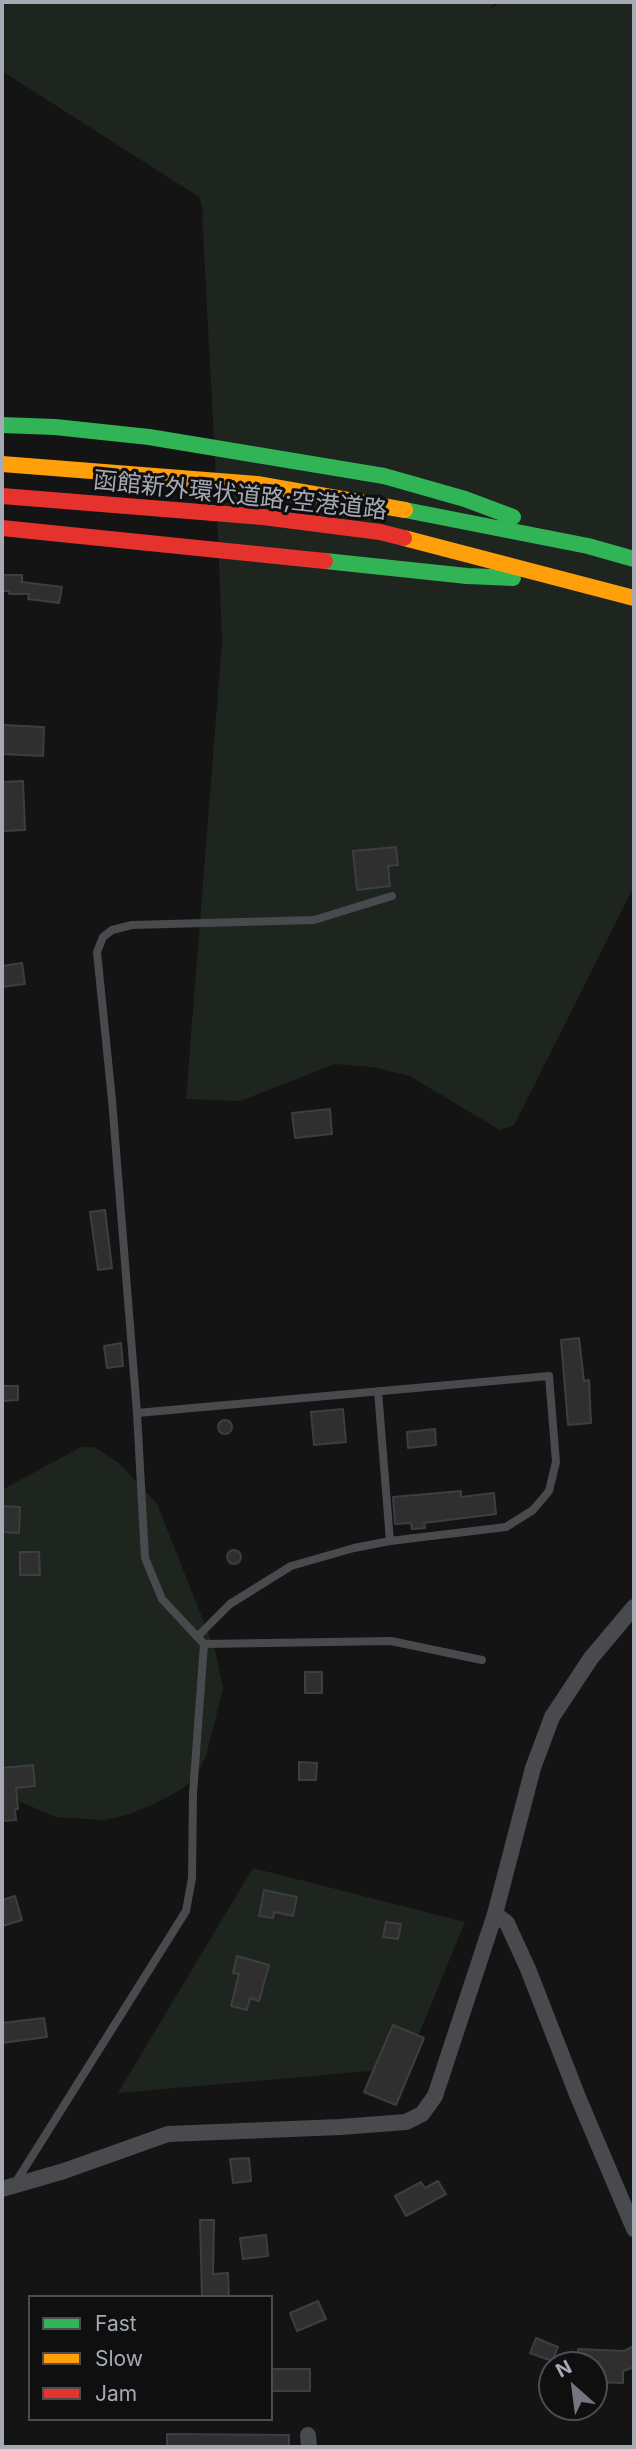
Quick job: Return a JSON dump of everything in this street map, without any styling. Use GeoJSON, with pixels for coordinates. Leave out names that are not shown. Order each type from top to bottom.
{"type":"FeatureCollection","features":[{"type":"Feature","properties":{"kind":"highway"},"geometry":{"type":"LineString","coordinates":[[2,425],[55,427],[149,437],[384,476],[465,499],[588,546]]}},
{"type":"Feature","properties":{"kind":"highway","name":"函館新外環状道路;空港道路"},"geometry":{"type":"LineString","coordinates":[[2,464],[257,484],[357,500],[588,546],[634,559]]}},
{"type":"Feature","properties":{"kind":"highway","name":"函館新外環状道路;空港道路"},"geometry":{"type":"LineString","coordinates":[[2,496],[264,517],[380,532],[634,598]]}},
{"type":"Feature","properties":{"kind":"highway"},"geometry":{"type":"LineString","coordinates":[[2,528],[467,576],[579,582]]}},
{"type":"Feature","properties":{"kind":"street"},"geometry":{"type":"LineString","coordinates":[[7,2188],[168,2134],[406,2122],[422,2114],[435,2096],[495,1914],[533,1768],[552,1717],[591,1658],[634,1607]]}},
{"type":"Feature","properties":{"kind":"street"},"geometry":{"type":"LineString","coordinates":[[495,1914],[506,1923],[528,1969],[634,2229]]}},
{"type":"Feature","properties":{"kind":"lane"},"geometry":{"type":"LineString","coordinates":[[393,897],[314,920],[132,925],[112,930],[103,937],[97,952],[112,1100],[137,1413],[145,1559],[162,1599],[204,1644],[391,1641],[482,1660]]}},
{"type":"Feature","properties":{"kind":"lane"},"geometry":{"type":"LineString","coordinates":[[137,1413],[549,1376],[556,1462],[549,1491],[533,1510],[506,1527],[390,1541],[291,1566],[229,1604],[197,1637]]}},
{"type":"Feature","properties":{"kind":"lane"},"geometry":{"type":"LineString","coordinates":[[378,1391],[390,1541]]}},
{"type":"Feature","properties":{"kind":"lane"},"geometry":{"type":"LineString","coordinates":[[7,2188],[186,1911],[192,1878],[193,1794],[204,1644]]}},
{"type":"Feature","properties":{"kind":"shaded area"},"geometry":{"type":"Polygon","coordinates":[[[2,2],[496,2],[488,11],[500,2],[634,2],[634,886],[514,1125],[500,1130],[410,1076],[372,1067],[335,1064],[240,1101],[186,1099],[222,642],[204,212],[199,197],[2,71],[2,2]]]}},
{"type":"Feature","properties":{"kind":"shaded area"},"geometry":{"type":"Polygon","coordinates":[[[81,1447],[94,1447],[119,1463],[157,1504],[215,1650],[223,1689],[206,1756],[195,1778],[182,1789],[154,1804],[127,1815],[104,1820],[56,1817],[14,1799],[2,1776],[2,1490],[81,1447]]]}},
{"type":"Feature","properties":{"kind":"shaded area"},"geometry":{"type":"Polygon","coordinates":[[[253,1868],[465,1922],[405,2068],[118,2093],[253,1868]]]}},
{"type":"Feature","properties":{"kind":"building"},"geometry":{"type":"Polygon","coordinates":[[[2,575],[22,575],[22,582],[62,587],[59,603],[28,599],[29,594],[9,594],[9,591],[2,591],[2,575]]]}},
{"type":"Feature","properties":{"kind":"building"},"geometry":{"type":"Polygon","coordinates":[[[2,725],[44,727],[43,756],[2,754],[2,725]]]}},
{"type":"Feature","properties":{"kind":"building"},"geometry":{"type":"Polygon","coordinates":[[[23,781],[25,830],[3,831],[2,782],[23,781]]]}},
{"type":"Feature","properties":{"kind":"building"},"geometry":{"type":"Polygon","coordinates":[[[396,847],[398,865],[388,866],[390,886],[357,890],[353,851],[396,847]]]}},
{"type":"Feature","properties":{"kind":"building"},"geometry":{"type":"Polygon","coordinates":[[[22,963],[25,984],[2,987],[2,966],[22,963]]]}},
{"type":"Feature","properties":{"kind":"building"},"geometry":{"type":"Polygon","coordinates":[[[330,1109],[332,1134],[295,1138],[292,1113],[330,1109]]]}},
{"type":"Feature","properties":{"kind":"building"},"geometry":{"type":"Polygon","coordinates":[[[105,1210],[112,1268],[98,1270],[90,1212],[105,1210]]]}},
{"type":"Feature","properties":{"kind":"building"},"geometry":{"type":"Polygon","coordinates":[[[579,1338],[584,1381],[589,1380],[591,1423],[568,1425],[561,1340],[579,1338]]]}},
{"type":"Feature","properties":{"kind":"building"},"geometry":{"type":"Polygon","coordinates":[[[121,1343],[123,1366],[107,1368],[104,1346],[121,1343]]]}},
{"type":"Feature","properties":{"kind":"building"},"geometry":{"type":"Polygon","coordinates":[[[2,1386],[18,1386],[18,1400],[2,1401],[2,1386]]]}},
{"type":"Feature","properties":{"kind":"building"},"geometry":{"type":"Polygon","coordinates":[[[343,1409],[346,1442],[314,1445],[311,1412],[343,1409]]]}},
{"type":"Feature","properties":{"kind":"building"},"geometry":{"type":"Polygon","coordinates":[[[222,1420],[228,1420],[232,1427],[228,1434],[222,1434],[218,1430],[218,1424],[222,1420]]]}},
{"type":"Feature","properties":{"kind":"building"},"geometry":{"type":"Polygon","coordinates":[[[435,1429],[436,1445],[408,1448],[407,1432],[435,1429]]]}},
{"type":"Feature","properties":{"kind":"building"},"geometry":{"type":"Polygon","coordinates":[[[461,1491],[461,1497],[494,1493],[496,1514],[424,1523],[425,1528],[412,1529],[411,1523],[395,1524],[393,1497],[461,1491]]]}},
{"type":"Feature","properties":{"kind":"building"},"geometry":{"type":"Polygon","coordinates":[[[2,1506],[20,1507],[19,1533],[2,1532],[2,1506]]]}},
{"type":"Feature","properties":{"kind":"building"},"geometry":{"type":"Polygon","coordinates":[[[231,1550],[237,1550],[241,1557],[237,1564],[231,1564],[227,1560],[227,1554],[231,1550]]]}},
{"type":"Feature","properties":{"kind":"building"},"geometry":{"type":"Polygon","coordinates":[[[20,1552],[39,1552],[40,1575],[20,1575],[20,1552]]]}},
{"type":"Feature","properties":{"kind":"building"},"geometry":{"type":"Polygon","coordinates":[[[305,1672],[322,1672],[322,1693],[305,1693],[305,1672]]]}},
{"type":"Feature","properties":{"kind":"building"},"geometry":{"type":"Polygon","coordinates":[[[299,1762],[317,1763],[316,1780],[299,1780],[299,1762]]]}},
{"type":"Feature","properties":{"kind":"building"},"geometry":{"type":"Polygon","coordinates":[[[33,1765],[35,1786],[16,1788],[16,1820],[2,1821],[2,1768],[33,1765]]]}},
{"type":"Feature","properties":{"kind":"building"},"geometry":{"type":"Polygon","coordinates":[[[264,1890],[297,1897],[293,1916],[274,1912],[273,1918],[259,1916],[264,1890]]]}},
{"type":"Feature","properties":{"kind":"building"},"geometry":{"type":"Polygon","coordinates":[[[15,1896],[22,1920],[2,1926],[2,1900],[15,1896]]]}},
{"type":"Feature","properties":{"kind":"building"},"geometry":{"type":"Polygon","coordinates":[[[386,1922],[401,1924],[398,1939],[383,1937],[386,1922]]]}},
{"type":"Feature","properties":{"kind":"building"},"geometry":{"type":"Polygon","coordinates":[[[237,1956],[269,1965],[259,2001],[250,1998],[247,2010],[231,2006],[239,1974],[233,1973],[237,1956]]]}},
{"type":"Feature","properties":{"kind":"building"},"geometry":{"type":"Polygon","coordinates":[[[44,2018],[47,2037],[2,2043],[2,2023],[44,2018]]]}},
{"type":"Feature","properties":{"kind":"building"},"geometry":{"type":"Polygon","coordinates":[[[393,2025],[424,2038],[396,2105],[364,2092],[393,2025]]]}},
{"type":"Feature","properties":{"kind":"building"},"geometry":{"type":"Polygon","coordinates":[[[249,2158],[251,2181],[233,2183],[230,2159],[249,2158]]]}},
{"type":"Feature","properties":{"kind":"building"},"geometry":{"type":"Polygon","coordinates":[[[438,2181],[446,2194],[406,2216],[395,2196],[421,2182],[425,2188],[438,2181]]]}},
{"type":"Feature","properties":{"kind":"building"},"geometry":{"type":"Polygon","coordinates":[[[200,2220],[214,2220],[213,2274],[228,2273],[229,2295],[202,2295],[200,2220]]]}},
{"type":"Feature","properties":{"kind":"building"},"geometry":{"type":"Polygon","coordinates":[[[266,2235],[268,2256],[243,2259],[240,2238],[266,2235]]]}},
{"type":"Feature","properties":{"kind":"building"},"geometry":{"type":"Polygon","coordinates":[[[318,2301],[326,2319],[297,2331],[290,2313],[318,2301]]]}},
{"type":"Feature","properties":{"kind":"building"},"geometry":{"type":"Polygon","coordinates":[[[536,2338],[558,2347],[556,2351],[538,2351],[538,2356],[530,2353],[536,2338]]]}},
{"type":"Feature","properties":{"kind":"building"},"geometry":{"type":"Polygon","coordinates":[[[634,2346],[634,2367],[623,2371],[623,2383],[608,2382],[608,2351],[578,2351],[578,2349],[624,2351],[634,2346]]]}},
{"type":"Feature","properties":{"kind":"building"},"geometry":{"type":"Polygon","coordinates":[[[273,2369],[310,2369],[310,2391],[273,2391],[273,2369]]]}},
{"type":"Feature","properties":{"kind":"building"},"geometry":{"type":"Polygon","coordinates":[[[167,2434],[289,2435],[289,2447],[167,2447],[167,2434]]]}},
{"type":"Feature","properties":{"kind":"traffic: fast"},"geometry":{"type":"LineString","coordinates":[[2,425],[55,427],[149,437],[384,476],[465,499],[513,517]]}},
{"type":"Feature","properties":{"kind":"traffic: fast"},"geometry":{"type":"LineString","coordinates":[[405,510],[588,546],[634,559]]}},
{"type":"Feature","properties":{"kind":"traffic: fast"},"geometry":{"type":"LineString","coordinates":[[325,561],[467,576],[513,578]]}},
{"type":"Feature","properties":{"kind":"traffic: slow"},"geometry":{"type":"LineString","coordinates":[[2,464],[257,484],[405,510]]}},
{"type":"Feature","properties":{"kind":"traffic: slow"},"geometry":{"type":"LineString","coordinates":[[404,538],[634,598]]}},
{"type":"Feature","properties":{"kind":"traffic: jam"},"geometry":{"type":"LineString","coordinates":[[2,496],[263,517],[380,532],[404,538]]}},
{"type":"Feature","properties":{"kind":"traffic: jam"},"geometry":{"type":"LineString","coordinates":[[2,528],[325,561]]}}]}
